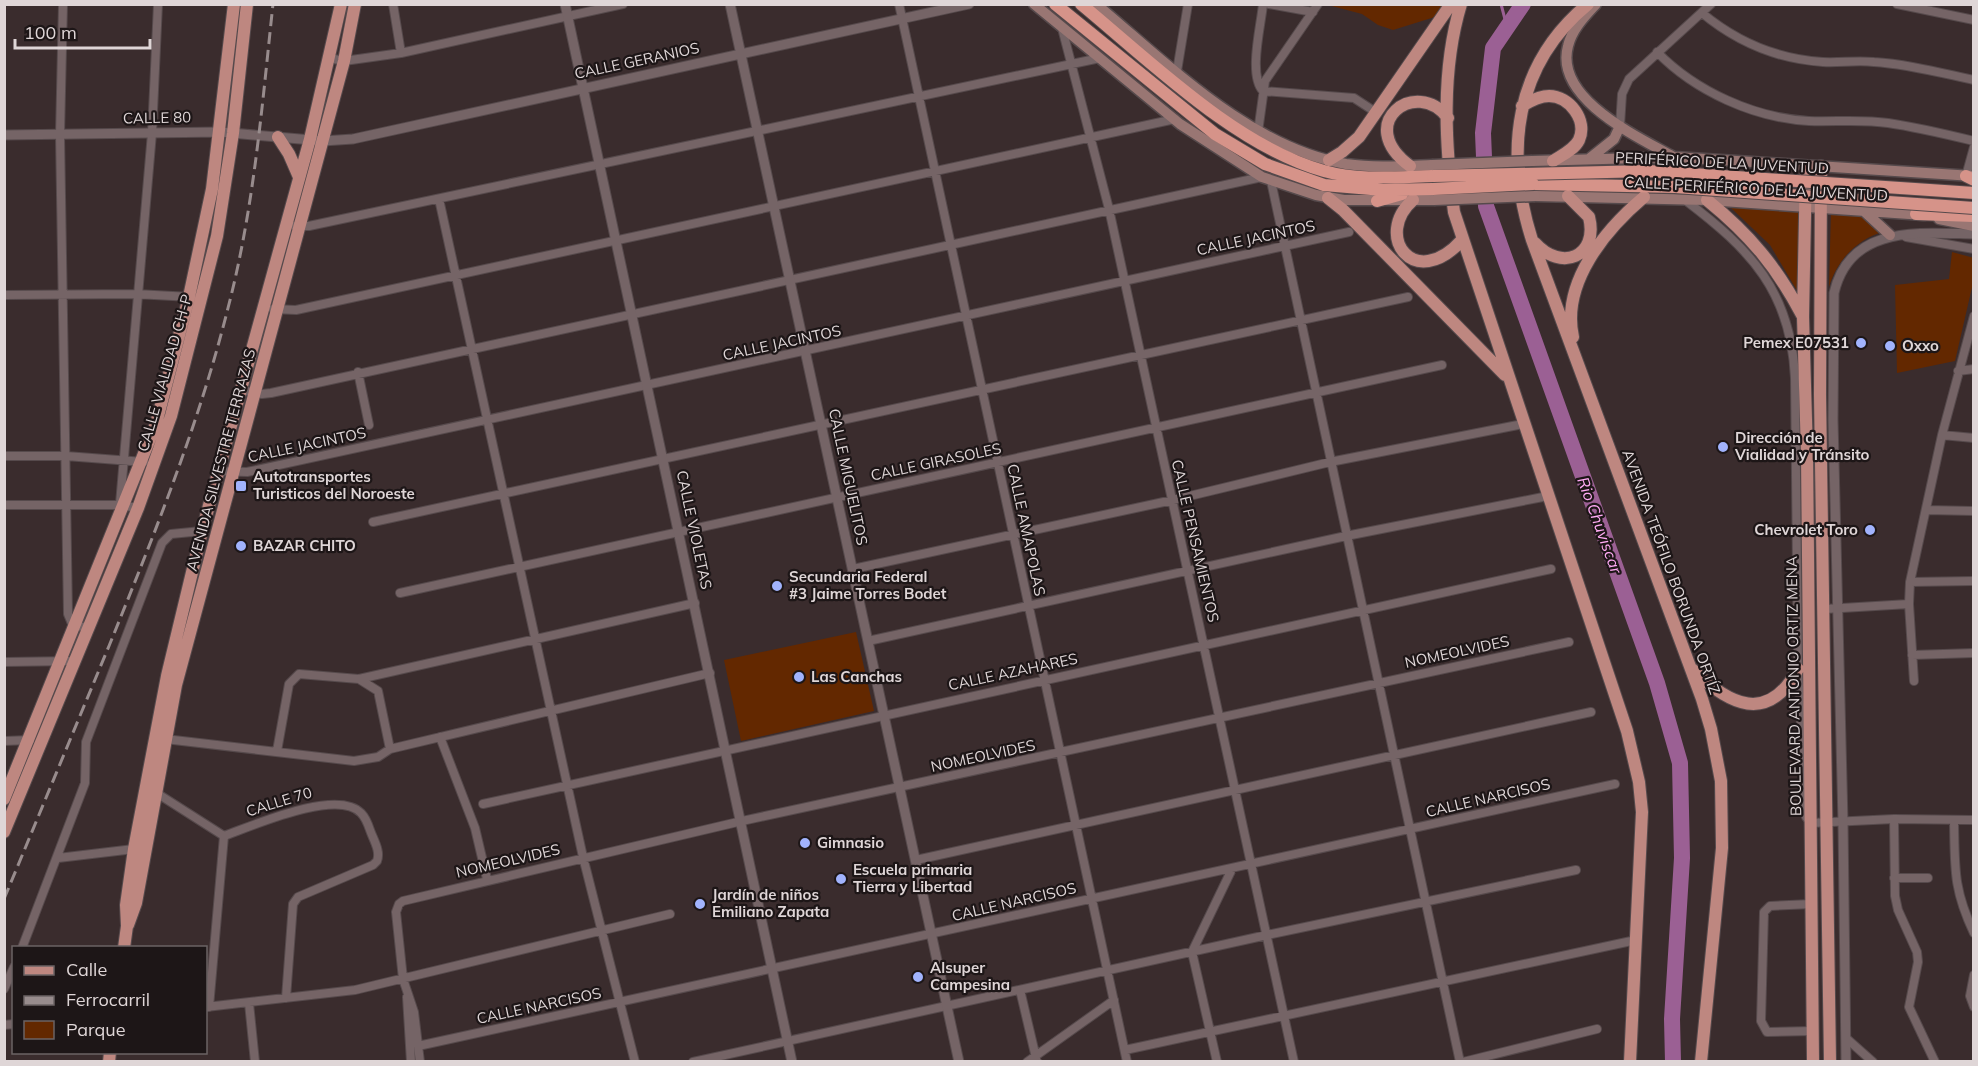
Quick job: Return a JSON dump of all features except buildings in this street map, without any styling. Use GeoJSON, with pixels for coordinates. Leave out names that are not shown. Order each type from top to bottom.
{"type":"FeatureCollection","features":[{"type":"Feature","properties":{"kind":"highway"},"geometry":{"type":"LineString","coordinates":[[1055,4],[1215,134],[1265,164],[1324,185],[1383,190],[1431,184]]}},
{"type":"Feature","properties":{"kind":"highway"},"geometry":{"type":"LineString","coordinates":[[1081,4],[1210,109],[1246,136],[1267,148],[1324,171],[1354,177],[1534,190]]}},
{"type":"Feature","properties":{"kind":"highway","name":"PERIFÉRICO DE LA JUVENTUD"},"geometry":{"type":"LineString","coordinates":[[1431,184],[1648,171],[1974,193]]}},
{"type":"Feature","properties":{"kind":"highway"},"geometry":{"type":"LineString","coordinates":[[1377,201],[1431,184]]}},
{"type":"Feature","properties":{"kind":"highway","name":"PERIFÉRICO DE LA JUVENTUD"},"geometry":{"type":"LineString","coordinates":[[1675,187],[1974,208]]}},
{"type":"Feature","properties":{"kind":"highway","name":"CALLE PERIFÉRICO DE LA JUVENTUD"},"geometry":{"type":"LineString","coordinates":[[1534,190],[1675,187]]}},
{"type":"Feature","properties":{"kind":"highway"},"geometry":{"type":"LineString","coordinates":[[1916,214],[1974,216]]}},
{"type":"Feature","properties":{"kind":"main road","name":"CALLE VIALIDAD CH-P"},"geometry":{"type":"LineString","coordinates":[[227,133],[234,4]]}},
{"type":"Feature","properties":{"kind":"main road","name":"CALLE VIALIDAD CH-P"},"geometry":{"type":"LineString","coordinates":[[4,799],[73,626],[128,506],[155,462],[174,406],[195,298],[212,189],[227,133],[247,4]]}},
{"type":"Feature","properties":{"kind":"main road","name":"AVENIDA SILVESTRE TERRAZAS"},"geometry":{"type":"LineString","coordinates":[[128,926],[126,905],[156,728],[202,531],[310,139],[340,4]]}},
{"type":"Feature","properties":{"kind":"main road","name":"AVENIDA SILVESTRE TERRAZAS"},"geometry":{"type":"LineString","coordinates":[[124,946],[136,903],[176,685],[323,141],[344,61],[355,4]]}},
{"type":"Feature","properties":{"kind":"main road"},"geometry":{"type":"LineString","coordinates":[[1034,4],[1175,119],[1266,179],[1328,198],[1377,201],[1413,200]]}},
{"type":"Feature","properties":{"kind":"main road"},"geometry":{"type":"LineString","coordinates":[[1096,4],[1177,71],[1258,132],[1295,149],[1329,160],[1362,166],[1410,166]]}},
{"type":"Feature","properties":{"kind":"main road"},"geometry":{"type":"LineString","coordinates":[[1329,160],[1350,146],[1377,113],[1450,4]]}},
{"type":"Feature","properties":{"kind":"main road"},"geometry":{"type":"LineString","coordinates":[[1461,4],[1448,69],[1448,118],[1449,178],[1462,240],[1627,731],[1640,782],[1641,855],[1630,1062]]}},
{"type":"Feature","properties":{"kind":"main road","name":"AVENIDA TEÓFILO BORUNDA ORTÍZ"},"geometry":{"type":"LineString","coordinates":[[1588,4],[1554,40],[1539,61],[1522,106],[1517,160],[1518,185],[1532,240],[1711,729],[1720,781],[1722,848],[1701,1034],[1701,1062]]}},
{"type":"Feature","properties":{"kind":"main road"},"geometry":{"type":"LineString","coordinates":[[1596,4],[1572,34],[1567,47],[1568,66],[1580,92],[1592,106],[1620,126],[1674,157]]}},
{"type":"Feature","properties":{"kind":"main road"},"geometry":{"type":"LineString","coordinates":[[1522,106],[1537,98],[1551,96],[1563,99],[1577,115],[1581,132],[1579,140],[1574,147],[1553,161]]}},
{"type":"Feature","properties":{"kind":"main road"},"geometry":{"type":"LineString","coordinates":[[1448,118],[1436,106],[1412,101],[1400,106],[1390,116],[1386,129],[1387,141],[1393,151],[1431,184],[1403,209],[1397,221],[1397,235],[1401,249],[1411,259],[1423,262],[1439,260],[1462,240]]}},
{"type":"Feature","properties":{"kind":"main road"},"geometry":{"type":"LineString","coordinates":[[1589,159],[1614,139],[1620,126]]}},
{"type":"Feature","properties":{"kind":"main road"},"geometry":{"type":"LineString","coordinates":[[278,136],[290,154],[299,177]]}},
{"type":"Feature","properties":{"kind":"main road","name":"CALLE PERIFÉRICO DE LA JUVENTUD"},"geometry":{"type":"LineString","coordinates":[[1431,184],[1532,161],[1674,157],[1971,177]]}},
{"type":"Feature","properties":{"kind":"main road","name":"BOULEVARD ANTONIO ORTIZ MENA"},"geometry":{"type":"LineString","coordinates":[[1806,166],[1803,317],[1807,454],[1813,1062]]}},
{"type":"Feature","properties":{"kind":"main road","name":"BOULEVARD ANTONIO ORTIZ MENA"},"geometry":{"type":"LineString","coordinates":[[1821,166],[1822,492],[1830,571],[1831,609],[1828,823],[1830,1062]]}},
{"type":"Feature","properties":{"kind":"main road","name":"CALLE PERIFÉRICO DE LA JUVENTUD"},"geometry":{"type":"LineString","coordinates":[[1534,190],[1568,196],[1684,198],[1821,206],[1916,214],[1974,226]]}},
{"type":"Feature","properties":{"kind":"main road"},"geometry":{"type":"LineString","coordinates":[[1532,240],[1550,256],[1564,259],[1578,255],[1587,246],[1591,226],[1589,217],[1568,196]]}},
{"type":"Feature","properties":{"kind":"main road"},"geometry":{"type":"LineString","coordinates":[[1583,379],[1572,331],[1572,298],[1583,271],[1616,222],[1644,197]]}},
{"type":"Feature","properties":{"kind":"main road"},"geometry":{"type":"LineString","coordinates":[[1328,198],[1343,210],[1508,378]]}},
{"type":"Feature","properties":{"kind":"main road"},"geometry":{"type":"LineString","coordinates":[[1707,200],[1760,248],[1774,267],[1803,317]]}},
{"type":"Feature","properties":{"kind":"main road"},"geometry":{"type":"LineString","coordinates":[[1864,210],[1890,235]]}},
{"type":"Feature","properties":{"kind":"main road","name":"CALLE VIALIDAD CH-P"},"geometry":{"type":"LineString","coordinates":[[5,829],[87,627],[195,298]]}},
{"type":"Feature","properties":{"kind":"main road"},"geometry":{"type":"LineString","coordinates":[[1822,492],[1835,492]]}},
{"type":"Feature","properties":{"kind":"main road"},"geometry":{"type":"LineString","coordinates":[[1689,666],[1719,693],[1752,704],[1770,701],[1783,693],[1798,669]]}},
{"type":"Feature","properties":{"kind":"street"},"geometry":{"type":"LineString","coordinates":[[63,4],[60,135],[68,614],[73,626],[87,627]]}},
{"type":"Feature","properties":{"kind":"street"},"geometry":{"type":"LineString","coordinates":[[4,505],[128,506],[124,461],[136,294],[152,133],[158,4]]}},
{"type":"Feature","properties":{"kind":"street"},"geometry":{"type":"LineString","coordinates":[[393,4],[400,53]]}},
{"type":"Feature","properties":{"kind":"street","name":"CALLE VIOLETAS"},"geometry":{"type":"LineString","coordinates":[[565,4],[792,1062]]}},
{"type":"Feature","properties":{"kind":"street"},"geometry":{"type":"LineString","coordinates":[[329,58],[344,61],[400,53],[623,4]]}},
{"type":"Feature","properties":{"kind":"street","name":"CALLE MIGUELITOS"},"geometry":{"type":"LineString","coordinates":[[730,4],[959,1062]]}},
{"type":"Feature","properties":{"kind":"street","name":"CALLE AMAPOLAS"},"geometry":{"type":"LineString","coordinates":[[899,4],[920,96],[949,245],[1127,1062]]}},
{"type":"Feature","properties":{"kind":"street","name":"CALLE GERANIOS"},"geometry":{"type":"LineString","coordinates":[[310,139],[323,141],[353,139],[405,129],[583,87],[969,4]]}},
{"type":"Feature","properties":{"kind":"street"},"geometry":{"type":"LineString","coordinates":[[1177,71],[1188,4]]}},
{"type":"Feature","properties":{"kind":"street"},"geometry":{"type":"LineString","coordinates":[[1263,4],[1255,71],[1258,86],[1263,92],[1354,98],[1377,113]]}},
{"type":"Feature","properties":{"kind":"street"},"geometry":{"type":"LineString","coordinates":[[1258,132],[1263,92],[1268,76],[1315,8],[1269,4]]}},
{"type":"Feature","properties":{"kind":"street"},"geometry":{"type":"LineString","coordinates":[[1620,126],[1625,86],[1657,52],[1711,4]]}},
{"type":"Feature","properties":{"kind":"street"},"geometry":{"type":"LineString","coordinates":[[1897,4],[1922,7],[1974,20]]}},
{"type":"Feature","properties":{"kind":"street"},"geometry":{"type":"LineString","coordinates":[[1702,13],[1720,28],[1767,52],[1823,62],[1874,62],[1905,66],[1974,80]]}},
{"type":"Feature","properties":{"kind":"street","name":"CALLE PENSAMIENTOS"},"geometry":{"type":"LineString","coordinates":[[1062,28],[1109,209],[1294,1062]]}},
{"type":"Feature","properties":{"kind":"street"},"geometry":{"type":"LineString","coordinates":[[1657,52],[1682,75],[1724,98],[1757,111],[1807,121],[1886,123],[1974,141]]}},
{"type":"Feature","properties":{"kind":"street"},"geometry":{"type":"LineString","coordinates":[[285,226],[299,226],[439,199],[1100,58]]}},
{"type":"Feature","properties":{"kind":"street"},"geometry":{"type":"LineString","coordinates":[[263,308],[296,310],[1175,119]]}},
{"type":"Feature","properties":{"kind":"street","name":"CALLE 80"},"geometry":{"type":"LineString","coordinates":[[4,135],[227,133],[310,139]]}},
{"type":"Feature","properties":{"kind":"street"},"geometry":{"type":"LineString","coordinates":[[1971,177],[1974,147]]}},
{"type":"Feature","properties":{"kind":"street"},"geometry":{"type":"LineString","coordinates":[[241,390],[254,394],[271,393],[472,347],[790,281],[1109,209],[1266,179],[1283,247],[1461,1062],[1597,1029]]}},
{"type":"Feature","properties":{"kind":"street"},"geometry":{"type":"LineString","coordinates":[[1684,198],[1732,236],[1751,256],[1770,283],[1787,321],[1795,386],[1798,669],[1804,809],[1811,823],[1894,819],[1974,820]]}},
{"type":"Feature","properties":{"kind":"street"},"geometry":{"type":"LineString","coordinates":[[439,199],[583,857],[603,928],[635,1062]]}},
{"type":"Feature","properties":{"kind":"street","name":"CALLE JACINTOS"},"geometry":{"type":"LineString","coordinates":[[219,471],[233,473],[488,420],[1349,232]]}},
{"type":"Feature","properties":{"kind":"street"},"geometry":{"type":"LineString","coordinates":[[1890,235],[1940,232],[1974,234]]}},
{"type":"Feature","properties":{"kind":"street"},"geometry":{"type":"LineString","coordinates":[[1890,235],[1974,249]]}},
{"type":"Feature","properties":{"kind":"street","name":"BOULEVARD ANTONIO ORTIZ MENA"},"geometry":{"type":"LineString","coordinates":[[1830,571],[1835,492],[1833,307],[1836,285],[1851,260],[1890,235]]}},
{"type":"Feature","properties":{"kind":"street"},"geometry":{"type":"LineString","coordinates":[[4,295],[136,294],[195,298]]}},
{"type":"Feature","properties":{"kind":"street"},"geometry":{"type":"LineString","coordinates":[[373,522],[1407,297]]}},
{"type":"Feature","properties":{"kind":"street"},"geometry":{"type":"LineString","coordinates":[[1914,681],[1909,604],[1911,582],[1942,435],[1974,316]]}},
{"type":"Feature","properties":{"kind":"street","name":"CALLE GIRASOLES"},"geometry":{"type":"LineString","coordinates":[[400,593],[679,530],[837,498],[1442,365]]}},
{"type":"Feature","properties":{"kind":"street"},"geometry":{"type":"LineString","coordinates":[[1958,371],[1974,369]]}},
{"type":"Feature","properties":{"kind":"street"},"geometry":{"type":"LineString","coordinates":[[358,372],[369,425]]}},
{"type":"Feature","properties":{"kind":"street"},"geometry":{"type":"LineString","coordinates":[[853,569],[1173,500],[1330,462],[1524,424]]}},
{"type":"Feature","properties":{"kind":"street"},"geometry":{"type":"LineString","coordinates":[[1942,435],[1974,438]]}},
{"type":"Feature","properties":{"kind":"street"},"geometry":{"type":"LineString","coordinates":[[4,456],[66,456],[155,462]]}},
{"type":"Feature","properties":{"kind":"street"},"geometry":{"type":"LineString","coordinates":[[868,641],[1346,536],[1548,496]]}},
{"type":"Feature","properties":{"kind":"street"},"geometry":{"type":"LineString","coordinates":[[1926,510],[1974,511]]}},
{"type":"Feature","properties":{"kind":"street"},"geometry":{"type":"LineString","coordinates":[[23,946],[85,783],[86,742],[162,543],[171,534],[202,531]]}},
{"type":"Feature","properties":{"kind":"street","name":"CALLE AZAHARES"},"geometry":{"type":"LineString","coordinates":[[483,804],[1551,569]]}},
{"type":"Feature","properties":{"kind":"street"},"geometry":{"type":"LineString","coordinates":[[1911,582],[1974,582]]}},
{"type":"Feature","properties":{"kind":"street"},"geometry":{"type":"LineString","coordinates":[[277,751],[290,684],[294,676],[305,674],[338,679],[360,679],[695,603]]}},
{"type":"Feature","properties":{"kind":"street"},"geometry":{"type":"LineString","coordinates":[[1831,609],[1909,604]]}},
{"type":"Feature","properties":{"kind":"street","name":"BOULEVARD ANTONIO ORTIZ MENA"},"geometry":{"type":"LineString","coordinates":[[1831,609],[1843,822],[1846,1062]]}},
{"type":"Feature","properties":{"kind":"street","name":"NOMEOLVIDES"},"geometry":{"type":"LineString","coordinates":[[403,980],[396,912],[403,901],[487,879],[742,821],[1569,642]]}},
{"type":"Feature","properties":{"kind":"street"},"geometry":{"type":"LineString","coordinates":[[1912,655],[1974,653]]}},
{"type":"Feature","properties":{"kind":"street"},"geometry":{"type":"LineString","coordinates":[[4,662],[74,661]]}},
{"type":"Feature","properties":{"kind":"street"},"geometry":{"type":"LineString","coordinates":[[165,739],[226,748],[277,751],[354,761],[378,757],[390,748],[710,674]]}},
{"type":"Feature","properties":{"kind":"street"},"geometry":{"type":"LineString","coordinates":[[360,679],[378,690],[390,748]]}},
{"type":"Feature","properties":{"kind":"street"},"geometry":{"type":"LineString","coordinates":[[916,860],[1591,712]]}},
{"type":"Feature","properties":{"kind":"street"},"geometry":{"type":"LineString","coordinates":[[440,737],[475,828],[487,879]]}},
{"type":"Feature","properties":{"kind":"street"},"geometry":{"type":"LineString","coordinates":[[4,741],[42,738]]}},
{"type":"Feature","properties":{"kind":"street","name":"CALLE NARCISOS"},"geometry":{"type":"LineString","coordinates":[[418,1046],[1615,784]]}},
{"type":"Feature","properties":{"kind":"street"},"geometry":{"type":"LineString","coordinates":[[155,792],[224,836],[207,1007],[355,990],[403,980],[603,928],[670,914]]}},
{"type":"Feature","properties":{"kind":"street","name":"CALLE 70"},"geometry":{"type":"LineString","coordinates":[[224,836],[320,804],[355,809],[361,813],[370,830],[378,851],[377,861],[304,892],[293,904],[286,998]]}},
{"type":"Feature","properties":{"kind":"street"},"geometry":{"type":"LineString","coordinates":[[1894,819],[1894,878],[1898,910],[1917,952],[1918,963],[1909,1007],[1935,1062]]}},
{"type":"Feature","properties":{"kind":"street"},"geometry":{"type":"LineString","coordinates":[[1954,821],[1955,883],[1959,899],[1974,933]]}},
{"type":"Feature","properties":{"kind":"street"},"geometry":{"type":"LineString","coordinates":[[58,858],[134,849]]}},
{"type":"Feature","properties":{"kind":"street"},"geometry":{"type":"LineString","coordinates":[[1217,1062],[1192,952],[1232,869]]}},
{"type":"Feature","properties":{"kind":"street"},"geometry":{"type":"LineString","coordinates":[[693,1062],[1267,934],[1576,870]]}},
{"type":"Feature","properties":{"kind":"street"},"geometry":{"type":"LineString","coordinates":[[1894,878],[1928,878]]}},
{"type":"Feature","properties":{"kind":"street"},"geometry":{"type":"LineString","coordinates":[[1812,904],[1770,906],[1764,912],[1761,1021],[1767,1032],[1813,1031]]}},
{"type":"Feature","properties":{"kind":"street"},"geometry":{"type":"LineString","coordinates":[[1125,1050],[1636,940]]}},
{"type":"Feature","properties":{"kind":"street"},"geometry":{"type":"LineString","coordinates":[[4,989],[12,971]]}},
{"type":"Feature","properties":{"kind":"street"},"geometry":{"type":"LineString","coordinates":[[1974,975],[1970,996],[1974,1007]]}},
{"type":"Feature","properties":{"kind":"street"},"geometry":{"type":"LineString","coordinates":[[403,980],[414,1012],[420,1062]]}},
{"type":"Feature","properties":{"kind":"street"},"geometry":{"type":"LineString","coordinates":[[1020,990],[1036,1059]]}},
{"type":"Feature","properties":{"kind":"street"},"geometry":{"type":"LineString","coordinates":[[407,994],[411,1062]]}},
{"type":"Feature","properties":{"kind":"street"},"geometry":{"type":"LineString","coordinates":[[1027,1062],[1036,1059],[1114,1000]]}},
{"type":"Feature","properties":{"kind":"street"},"geometry":{"type":"LineString","coordinates":[[249,1003],[255,1062]]}},
{"type":"Feature","properties":{"kind":"street"},"geometry":{"type":"LineString","coordinates":[[1846,1038],[1873,1062]]}},
{"type":"Feature","properties":{"kind":"green space"},"geometry":{"type":"Polygon","coordinates":[[[1324,4],[1444,5],[1438,16],[1393,30],[1378,25],[1362,14],[1324,4]]]}},
{"type":"Feature","properties":{"kind":"green space"},"geometry":{"type":"Polygon","coordinates":[[[1730,207],[1801,209],[1802,299],[1770,245],[1730,207]]]}},
{"type":"Feature","properties":{"kind":"green space"},"geometry":{"type":"Polygon","coordinates":[[[1831,210],[1862,215],[1885,231],[1866,239],[1850,252],[1837,268],[1829,287],[1831,210]]]}},
{"type":"Feature","properties":{"kind":"green space"},"geometry":{"type":"Polygon","coordinates":[[[1952,252],[1974,258],[1973,283],[1955,361],[1897,373],[1895,285],[1949,279],[1952,252]]]}},
{"type":"Feature","properties":{"kind":"green space"},"geometry":{"type":"Polygon","coordinates":[[[856,632],[874,711],[741,741],[724,660],[856,632]]]}},
{"type":"Feature","properties":{"kind":"waterway"},"geometry":{"type":"LineString","coordinates":[[1501,4],[1507,27]]}},
{"type":"Feature","properties":{"kind":"waterway","name":"Rio Chuviscar"},"geometry":{"type":"LineString","coordinates":[[1523,4],[1493,48],[1483,133],[1486,206],[1657,683],[1680,763],[1682,858],[1672,1019],[1673,1062]]}},
{"type":"Feature","properties":{"kind":"railway"},"geometry":{"type":"LineString","coordinates":[[4,899],[159,521],[204,394],[237,270],[251,195],[273,4]]}},
{"type":"Feature","properties":{"kind":"place","name":"Pemex E07531"},"geometry":{"type":"Point","coordinates":[1861,343]}},
{"type":"Feature","properties":{"kind":"place","name":"Oxxo"},"geometry":{"type":"Point","coordinates":[1890,346]}},
{"type":"Feature","properties":{"kind":"place","name":"Dirección de Vialidad y Tránsito"},"geometry":{"type":"Point","coordinates":[1723,447]}},
{"type":"Feature","properties":{"kind":"place","name":"Autotransportes Turisticos del Noroeste"},"geometry":{"type":"Point","coordinates":[241,486]}},
{"type":"Feature","properties":{"kind":"place","name":"Chevrolet Toro"},"geometry":{"type":"Point","coordinates":[1870,530]}},
{"type":"Feature","properties":{"kind":"place","name":"BAZAR CHITO"},"geometry":{"type":"Point","coordinates":[241,546]}},
{"type":"Feature","properties":{"kind":"place","name":"Secundaria Federal #3 Jaime Torres Bodet"},"geometry":{"type":"Point","coordinates":[777,586]}},
{"type":"Feature","properties":{"kind":"place","name":"Las Canchas"},"geometry":{"type":"Point","coordinates":[799,677]}},
{"type":"Feature","properties":{"kind":"place","name":"Gimnasio"},"geometry":{"type":"Point","coordinates":[805,843]}},
{"type":"Feature","properties":{"kind":"place","name":"Escuela primaria Tierra y Libertad"},"geometry":{"type":"Point","coordinates":[841,879]}},
{"type":"Feature","properties":{"kind":"place","name":"Jardín de niños Emiliano Zapata"},"geometry":{"type":"Point","coordinates":[700,904]}},
{"type":"Feature","properties":{"kind":"place","name":"Alsuper Campesina"},"geometry":{"type":"Point","coordinates":[918,977]}}]}
